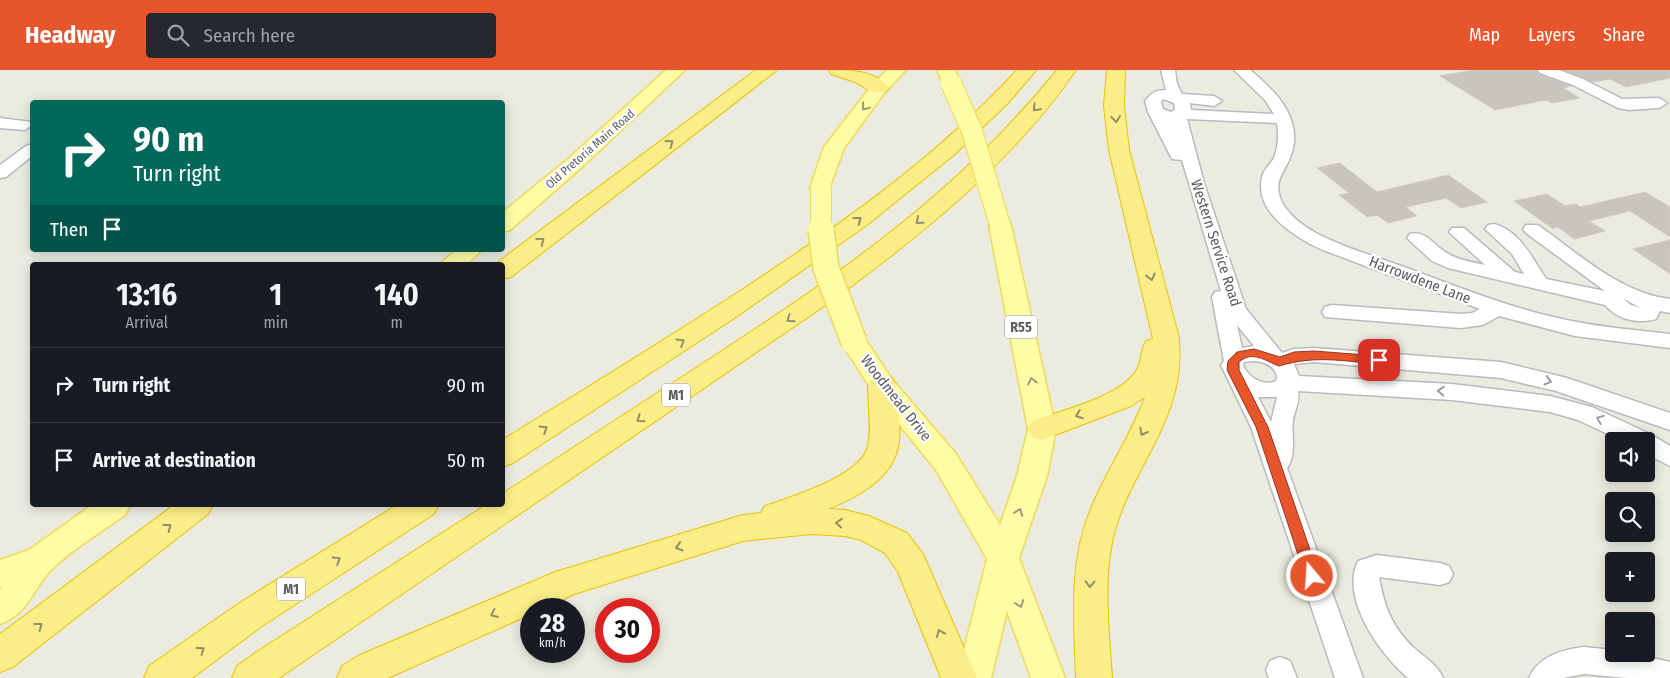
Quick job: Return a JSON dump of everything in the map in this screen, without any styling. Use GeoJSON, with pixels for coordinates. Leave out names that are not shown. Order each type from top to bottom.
{"type":"FeatureCollection","features":[{"type":"Feature","properties":{"kind":"highway"},"geometry":{"type":"LineString","coordinates":[[505,269],[764,72],[782,70]]}},
{"type":"Feature","properties":{"kind":"highway"},"geometry":{"type":"LineString","coordinates":[[838,70],[862,78],[879,88]]}},
{"type":"Feature","properties":{"kind":"highway"},"geometry":{"type":"LineString","coordinates":[[505,453],[724,314],[840,234],[905,185],[979,121],[1028,70]]}},
{"type":"Feature","properties":{"kind":"highway","name":"M1"},"geometry":{"type":"LineString","coordinates":[[250,678],[613,438],[861,268],[941,203],[984,163],[1051,91],[1066,70]]}},
{"type":"Feature","properties":{"kind":"highway"},"geometry":{"type":"LineString","coordinates":[[1094,678],[1090,582],[1093,554],[1110,496],[1159,404],[1168,364],[1166,338],[1120,150],[1114,106],[1116,70]]}},
{"type":"Feature","properties":{"kind":"highway"},"geometry":{"type":"LineString","coordinates":[[1042,429],[1121,399],[1142,384],[1149,373],[1154,356],[1157,304]]}},
{"type":"Feature","properties":{"kind":"highway"},"geometry":{"type":"LineString","coordinates":[[355,678],[382,663],[567,582],[743,528],[816,500],[867,473],[880,457],[883,447],[882,385]]}},
{"type":"Feature","properties":{"kind":"highway"},"geometry":{"type":"LineString","coordinates":[[0,655],[194,507]]}},
{"type":"Feature","properties":{"kind":"highway","name":"M1"},"geometry":{"type":"LineString","coordinates":[[162,678],[250,615],[420,507]]}},
{"type":"Feature","properties":{"kind":"highway"},"geometry":{"type":"LineString","coordinates":[[743,528],[812,521],[845,523],[869,529],[896,543],[911,564],[959,678]]}},
{"type":"Feature","properties":{"kind":"main road","name":"Old Pretoria Main Road"},"geometry":{"type":"LineString","coordinates":[[505,222],[575,163],[676,70]]}},
{"type":"Feature","properties":{"kind":"main road","name":"Woodmead Drive"},"geometry":{"type":"LineString","coordinates":[[897,70],[879,88],[834,147],[821,188],[820,224],[826,268],[854,342],[882,385],[946,462],[1003,558],[1048,678]]}},
{"type":"Feature","properties":{"kind":"main road","name":"R55"},"geometry":{"type":"LineString","coordinates":[[948,76],[972,131],[1000,225],[1042,429],[1032,476],[1003,558],[974,678]]}},
{"type":"Feature","properties":{"kind":"main road"},"geometry":{"type":"LineString","coordinates":[[455,262],[467,252]]}},
{"type":"Feature","properties":{"kind":"main road"},"geometry":{"type":"LineString","coordinates":[[3,595],[40,560],[112,507]]}},
{"type":"Feature","properties":{"kind":"street","name":"Western Service Road"},"geometry":{"type":"LineString","coordinates":[[1154,70],[1172,106],[1237,311],[1277,361]]}},
{"type":"Feature","properties":{"kind":"street","name":"Western Service Road"},"geometry":{"type":"LineString","coordinates":[[1168,70],[1172,106],[1184,172],[1214,264],[1226,312],[1237,370],[1244,392],[1262,427],[1349,678]]}},
{"type":"Feature","properties":{"kind":"street"},"geometry":{"type":"LineString","coordinates":[[1241,70],[1271,95],[1282,112]]}},
{"type":"Feature","properties":{"kind":"street"},"geometry":{"type":"LineString","coordinates":[[1546,70],[1581,83],[1618,103],[1629,105],[1659,103]]}},
{"type":"Feature","properties":{"kind":"street"},"geometry":{"type":"LineString","coordinates":[[1172,106],[1282,112]]}},
{"type":"Feature","properties":{"kind":"street","name":"Harrowdene Lane"},"geometry":{"type":"LineString","coordinates":[[1282,112],[1287,140],[1282,159],[1272,172],[1270,186],[1272,200],[1290,223],[1312,238],[1497,308],[1562,326],[1666,341]]}},
{"type":"Feature","properties":{"kind":"street"},"geometry":{"type":"LineString","coordinates":[[0,123],[25,125]]}},
{"type":"Feature","properties":{"kind":"street"},"geometry":{"type":"LineString","coordinates":[[0,173],[26,159]]}},
{"type":"Feature","properties":{"kind":"street"},"geometry":{"type":"LineString","coordinates":[[1494,228],[1519,250],[1539,283]]}},
{"type":"Feature","properties":{"kind":"street"},"geometry":{"type":"LineString","coordinates":[[1532,229],[1615,296]]}},
{"type":"Feature","properties":{"kind":"street"},"geometry":{"type":"LineString","coordinates":[[1458,232],[1511,277]]}},
{"type":"Feature","properties":{"kind":"street"},"geometry":{"type":"LineString","coordinates":[[1416,238],[1448,262],[1539,283],[1615,296],[1635,295],[1666,341]]}},
{"type":"Feature","properties":{"kind":"street"},"geometry":{"type":"LineString","coordinates":[[1646,309],[1670,306]]}},
{"type":"Feature","properties":{"kind":"street"},"geometry":{"type":"LineString","coordinates":[[1332,312],[1461,321],[1476,320],[1497,308]]}},
{"type":"Feature","properties":{"kind":"street"},"geometry":{"type":"LineString","coordinates":[[1286,384],[1288,373],[1277,361],[1254,352],[1241,354],[1237,370],[1248,385],[1264,390],[1279,389],[1286,384],[1368,386],[1511,398],[1550,404],[1584,413],[1624,432]]}},
{"type":"Feature","properties":{"kind":"street"},"geometry":{"type":"LineString","coordinates":[[1277,361],[1294,356],[1314,354],[1501,370],[1559,384],[1670,422]]}},
{"type":"Feature","properties":{"kind":"street"},"geometry":{"type":"LineString","coordinates":[[1501,370],[1511,398]]}},
{"type":"Feature","properties":{"kind":"street","name":"Western Service Road"},"geometry":{"type":"LineString","coordinates":[[1280,477],[1280,430],[1288,397],[1286,384]]}},
{"type":"Feature","properties":{"kind":"street"},"geometry":{"type":"LineString","coordinates":[[1655,448],[1670,457]]}},
{"type":"Feature","properties":{"kind":"street"},"geometry":{"type":"LineString","coordinates":[[1429,678],[1397,652],[1383,634],[1374,614],[1366,575],[1367,569],[1377,566],[1440,574]]}},
{"type":"Feature","properties":{"kind":"street"},"geometry":{"type":"LineString","coordinates":[[1543,678],[1557,666],[1578,660],[1599,661],[1670,675]]}},
{"type":"Feature","properties":{"kind":"building"},"geometry":{"type":"Polygon","coordinates":[[[1474,70],[1536,70],[1539,75],[1571,86],[1563,88],[1580,98],[1552,103],[1546,100],[1495,110],[1440,76],[1474,70]]]}},
{"type":"Feature","properties":{"kind":"building"},"geometry":{"type":"Polygon","coordinates":[[[1564,70],[1670,70],[1670,78],[1626,87],[1610,79],[1593,82],[1564,70]]]}},
{"type":"Feature","properties":{"kind":"building"},"geometry":{"type":"Polygon","coordinates":[[[1340,163],[1377,192],[1448,175],[1487,202],[1461,208],[1446,198],[1406,207],[1417,216],[1388,223],[1377,215],[1367,217],[1339,195],[1349,193],[1317,168],[1340,163]]]}},
{"type":"Feature","properties":{"kind":"building"},"geometry":{"type":"Polygon","coordinates":[[[1645,192],[1670,207],[1670,237],[1630,211],[1589,221],[1605,231],[1574,239],[1558,227],[1553,229],[1514,201],[1547,194],[1565,206],[1576,204],[1580,207],[1645,192]]]}},
{"type":"Feature","properties":{"kind":"building"},"geometry":{"type":"Polygon","coordinates":[[[1670,240],[1670,274],[1633,249],[1670,240]]]}},
{"type":"Feature","properties":{"kind":"route"},"geometry":{"type":"LineString","coordinates":[[1312,576],[1262,427],[1244,392],[1240,379],[1235,375],[1232,365],[1241,354],[1254,352],[1279,362],[1294,356],[1314,354],[1379,360]]}}]}
